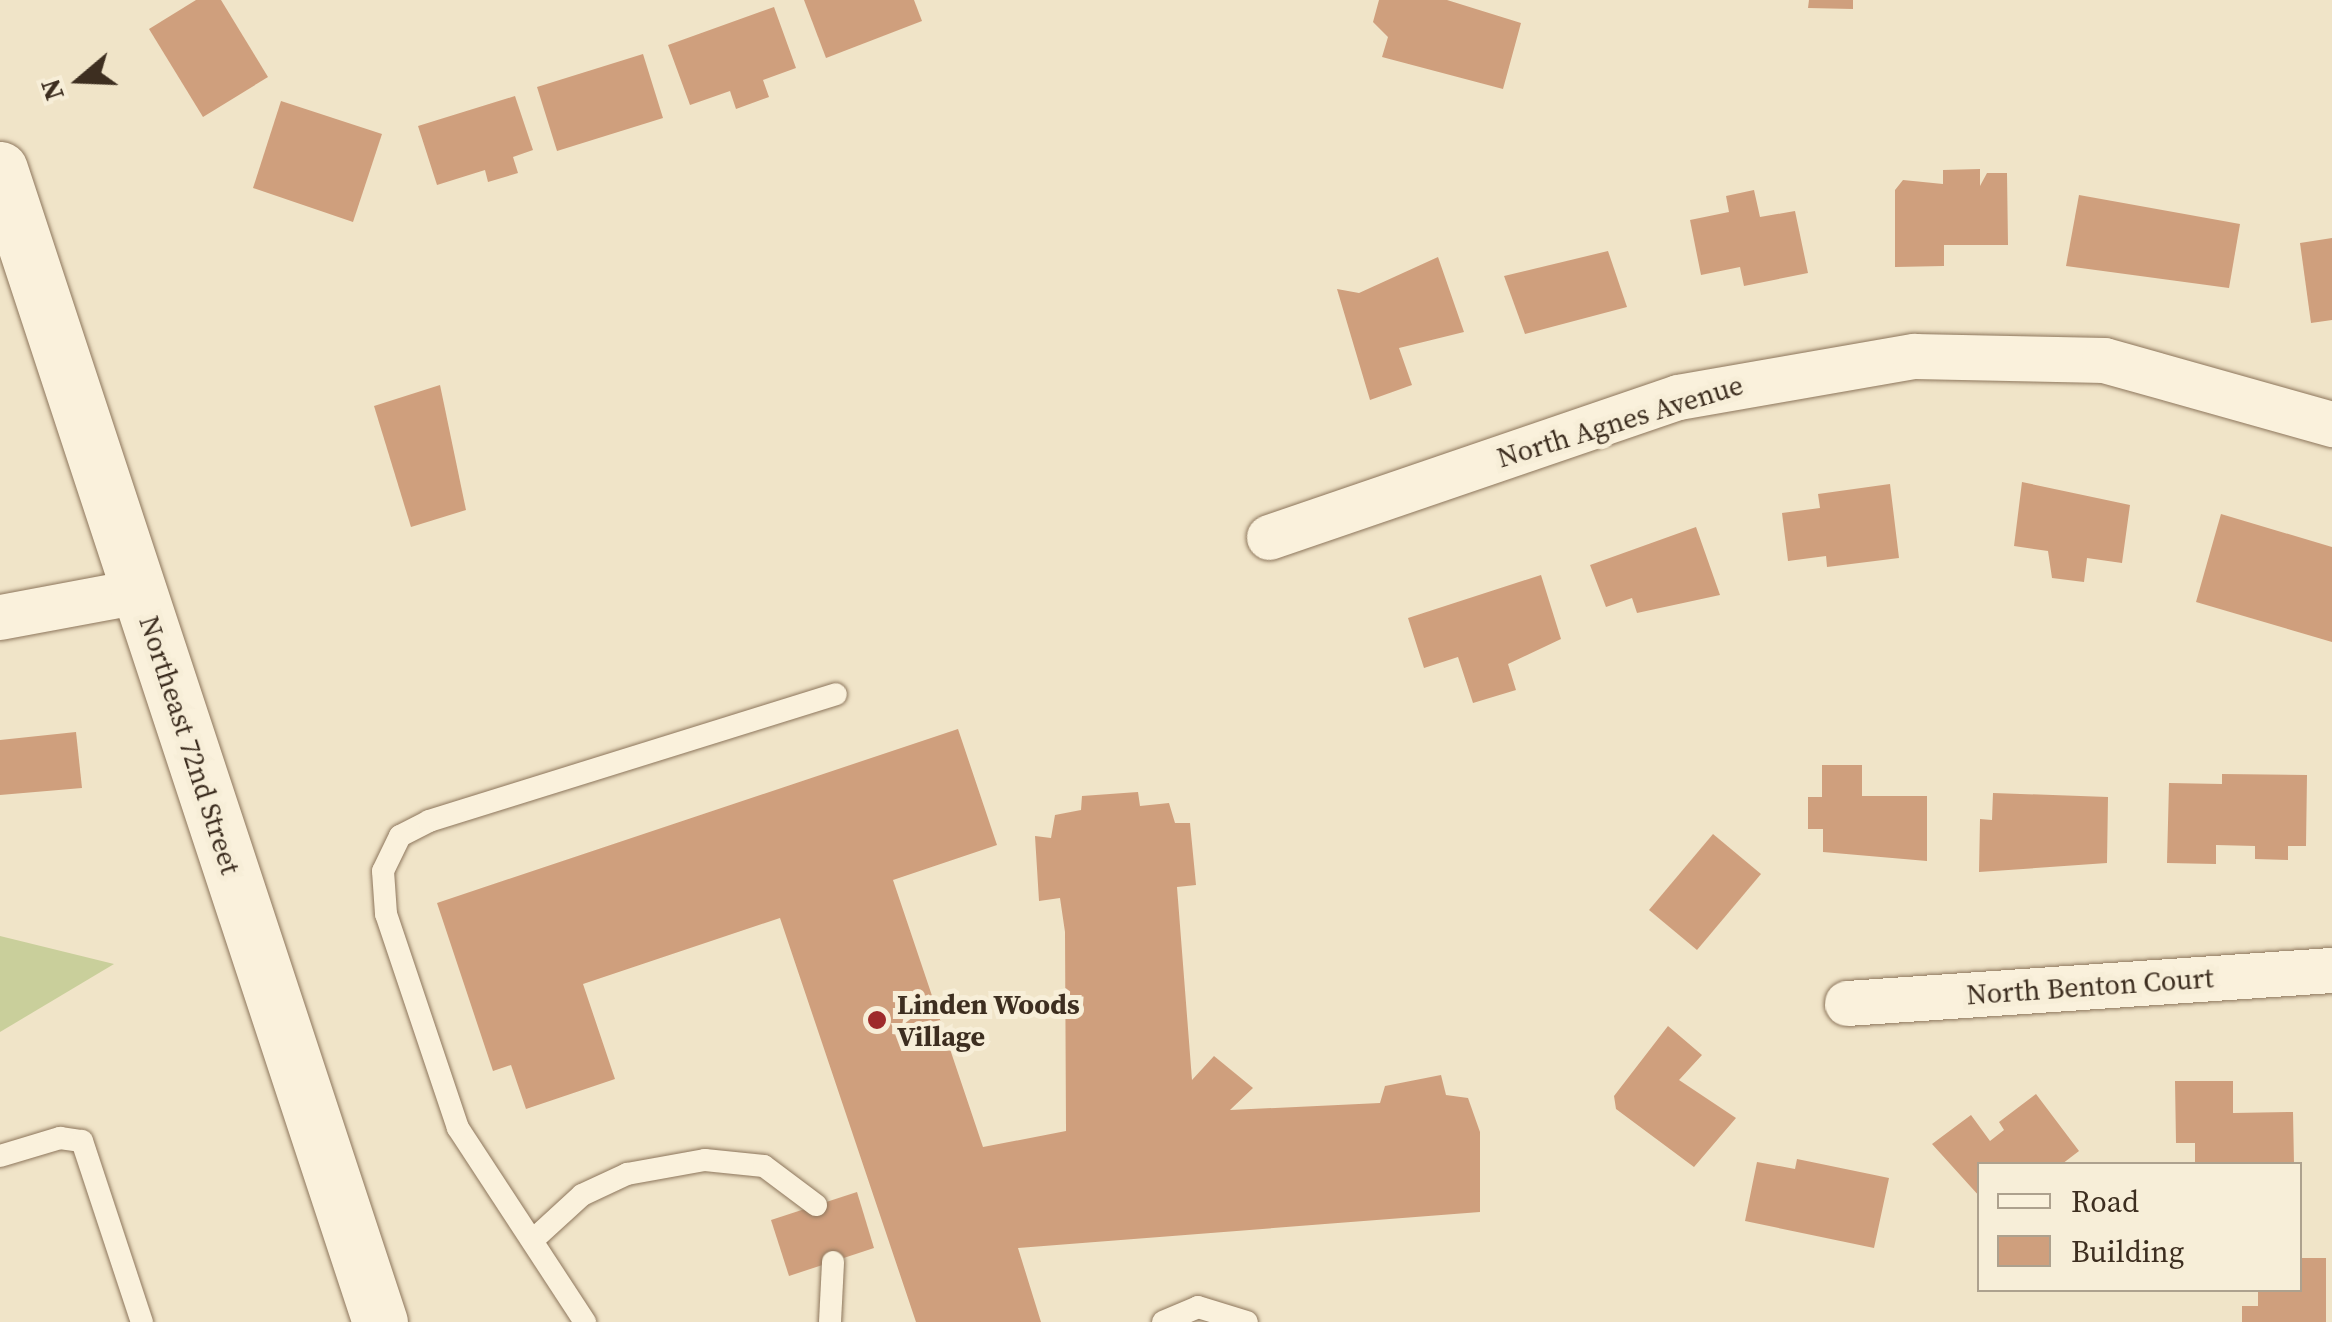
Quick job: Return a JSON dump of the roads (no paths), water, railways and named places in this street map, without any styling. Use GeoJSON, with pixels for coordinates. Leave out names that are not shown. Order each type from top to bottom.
{"type":"FeatureCollection","features":[{"type":"Feature","properties":{"kind":"main road","name":"Northeast 72nd Street"},"geometry":{"type":"LineString","coordinates":[[0,169],[380,1322]]}},
{"type":"Feature","properties":{"kind":"street","name":"North Agnes Avenue"},"geometry":{"type":"LineString","coordinates":[[1269,538],[1678,397],[1914,356],[2104,360],[2332,424]]}},
{"type":"Feature","properties":{"kind":"street"},"geometry":{"type":"LineString","coordinates":[[0,617],[140,591]]}},
{"type":"Feature","properties":{"kind":"street","name":"North Benton Court"},"geometry":{"type":"LineString","coordinates":[[1847,1003],[2332,970]]}},
{"type":"Feature","properties":{"kind":"lane"},"geometry":{"type":"LineString","coordinates":[[585,1322],[458,1128],[399,957],[383,871],[400,836],[836,694]]}},
{"type":"Feature","properties":{"kind":"lane"},"geometry":{"type":"LineString","coordinates":[[0,1156],[60,1138],[82,1141],[95,1158],[142,1322]]}},
{"type":"Feature","properties":{"kind":"lane"},"geometry":{"type":"LineString","coordinates":[[534,1239],[597,1188],[705,1160],[764,1166],[816,1206]]}},
{"type":"Feature","properties":{"kind":"lane"},"geometry":{"type":"LineString","coordinates":[[830,1322],[833,1262]]}},
{"type":"Feature","properties":{"kind":"lane"},"geometry":{"type":"LineString","coordinates":[[1162,1322],[1198,1306],[1248,1322]]}},
{"type":"Feature","properties":{"kind":"place","name":"Linden Woods Village"},"geometry":{"type":"Point","coordinates":[877,1020]}}]}
